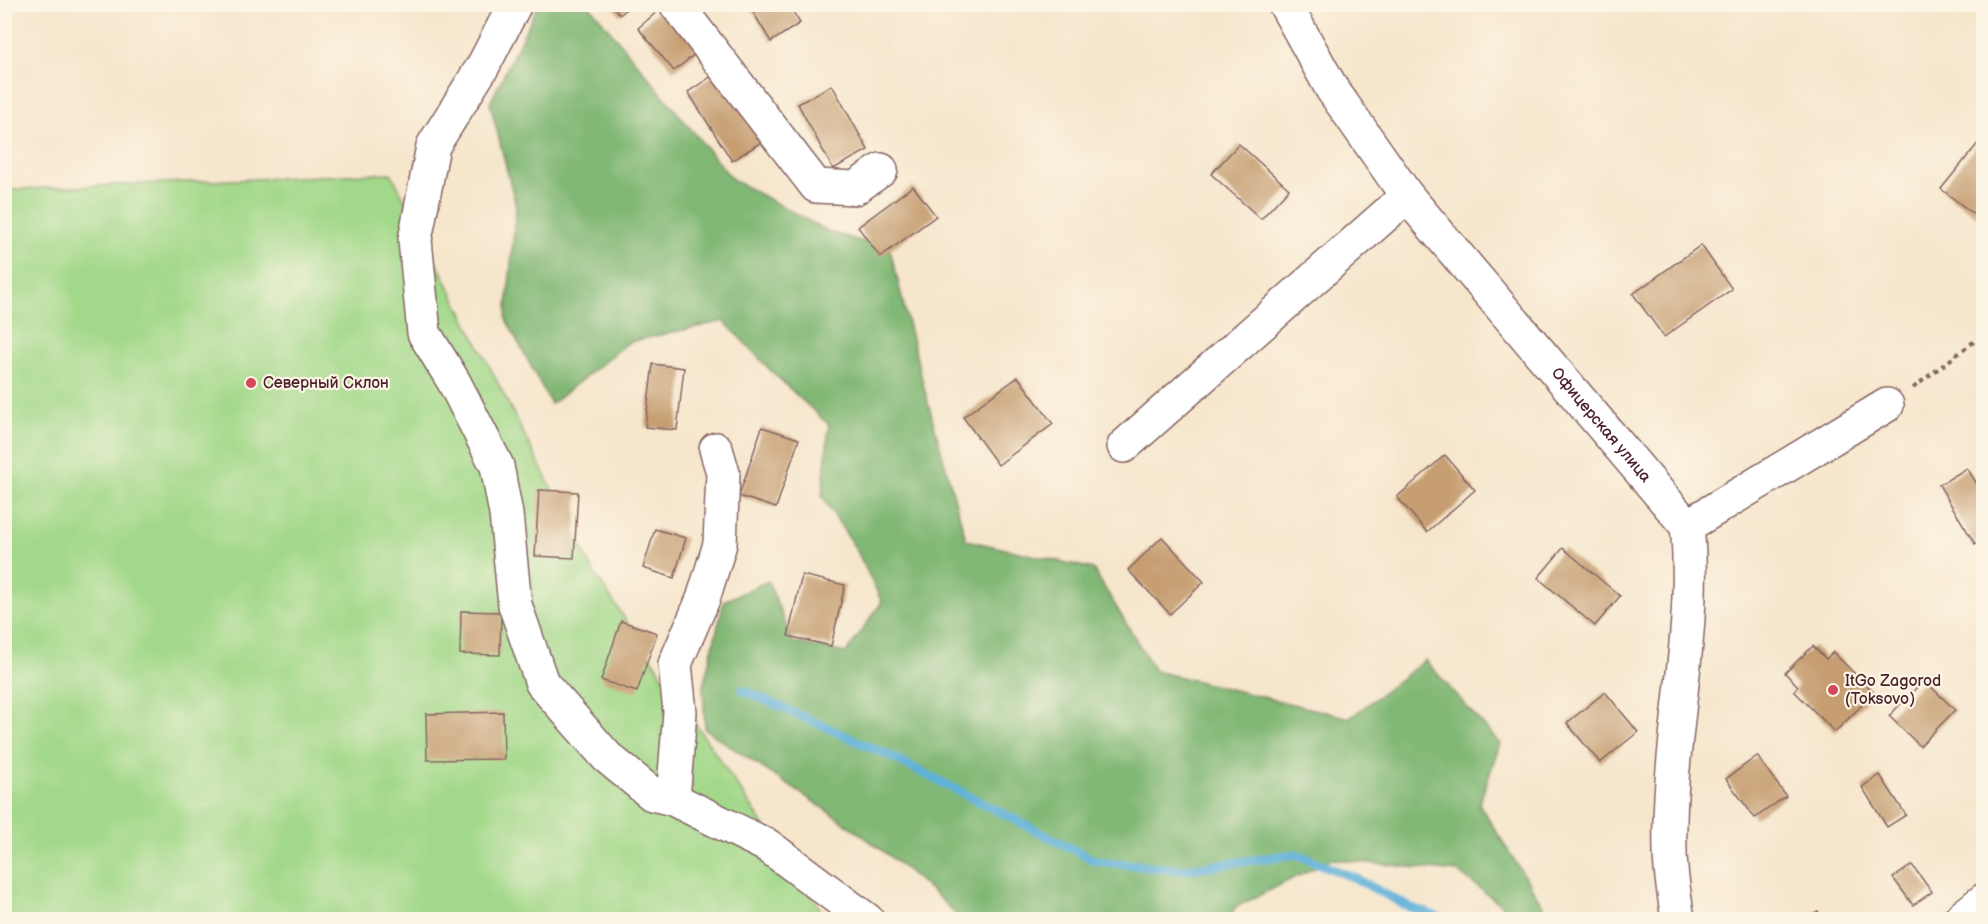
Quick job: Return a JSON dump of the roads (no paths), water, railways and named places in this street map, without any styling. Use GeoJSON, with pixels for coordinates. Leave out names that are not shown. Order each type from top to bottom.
{"type":"FeatureCollection","features":[{"type":"Feature","properties":{"kind":"street"},"geometry":{"type":"LineString","coordinates":[[515,4],[483,66],[433,146],[415,240],[424,333],[454,382],[497,466],[506,514],[515,604],[542,683],[608,757],[652,794],[672,799],[768,846],[867,920]]}},
{"type":"Feature","properties":{"kind":"street"},"geometry":{"type":"LineString","coordinates":[[676,4],[816,186],[855,188],[881,170]]}},
{"type":"Feature","properties":{"kind":"street","name":"Офицерская улица"},"geometry":{"type":"LineString","coordinates":[[1285,4],[1332,89],[1407,196],[1687,526]]}},
{"type":"Feature","properties":{"kind":"street"},"geometry":{"type":"LineString","coordinates":[[1124,446],[1407,196]]}},
{"type":"Feature","properties":{"kind":"street"},"geometry":{"type":"LineString","coordinates":[[1678,920],[1670,852],[1673,764],[1687,649],[1691,564],[1687,526],[1887,405]]}},
{"type":"Feature","properties":{"kind":"street"},"geometry":{"type":"LineString","coordinates":[[672,799],[680,712],[675,664],[703,599],[720,544],[723,473],[716,448]]}},
{"type":"Feature","properties":{"kind":"street"},"geometry":{"type":"LineString","coordinates":[[1959,920],[1983,900]]}},
{"type":"Feature","properties":{"kind":"waterway"},"geometry":{"type":"LineString","coordinates":[[743,690],[892,757],[1096,861],[1181,870],[1296,854],[1355,878],[1409,907],[1446,920]]}},
{"type":"Feature","properties":{"kind":"place","name":"Северный Склон"},"geometry":{"type":"Point","coordinates":[251,383]}},
{"type":"Feature","properties":{"kind":"place","name":"ItGo Zagorod (Toksovo)"},"geometry":{"type":"Point","coordinates":[1833,690]}}]}
